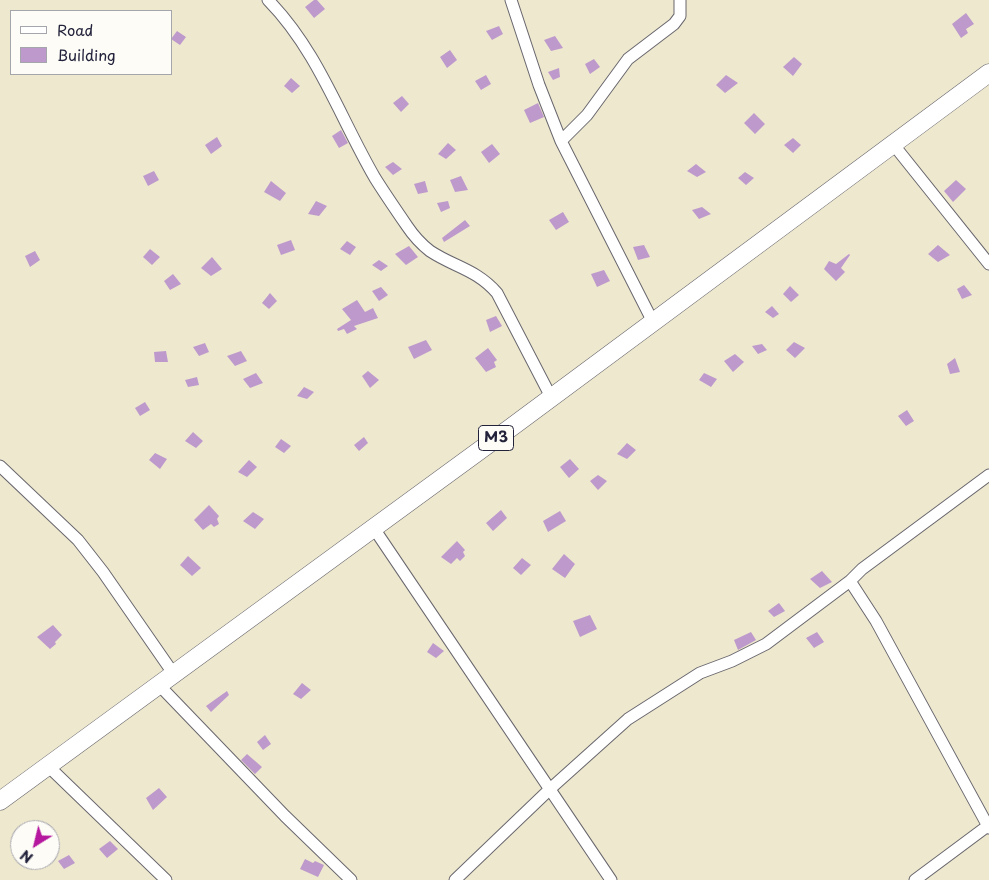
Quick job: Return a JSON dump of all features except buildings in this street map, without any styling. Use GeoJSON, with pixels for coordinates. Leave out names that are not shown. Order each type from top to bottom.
{"type":"FeatureCollection","features":[{"type":"Feature","properties":{"kind":"main road","name":"M3"},"geometry":{"type":"LineString","coordinates":[[0,801],[989,73]]}},
{"type":"Feature","properties":{"kind":"street"},"geometry":{"type":"LineString","coordinates":[[268,0],[302,41],[321,73],[375,178],[408,227],[430,251],[486,280],[496,293],[551,397]]}},
{"type":"Feature","properties":{"kind":"street"},"geometry":{"type":"LineString","coordinates":[[511,0],[561,141],[653,322]]}},
{"type":"Feature","properties":{"kind":"street"},"geometry":{"type":"LineString","coordinates":[[561,141],[587,115],[628,59],[674,24],[680,16],[680,0]]}},
{"type":"Feature","properties":{"kind":"street"},"geometry":{"type":"LineString","coordinates":[[892,144],[989,264]]}},
{"type":"Feature","properties":{"kind":"street"},"geometry":{"type":"LineString","coordinates":[[0,466],[78,540],[103,572],[173,673]]}},
{"type":"Feature","properties":{"kind":"street"},"geometry":{"type":"LineString","coordinates":[[455,880],[550,789],[628,719],[700,673],[732,661],[766,644],[850,581],[862,569],[989,475]]}},
{"type":"Feature","properties":{"kind":"street"},"geometry":{"type":"LineString","coordinates":[[373,527],[611,880]]}},
{"type":"Feature","properties":{"kind":"street"},"geometry":{"type":"LineString","coordinates":[[850,581],[876,621],[989,826],[915,880]]}},
{"type":"Feature","properties":{"kind":"street"},"geometry":{"type":"LineString","coordinates":[[159,684],[285,816],[351,880]]}},
{"type":"Feature","properties":{"kind":"street"},"geometry":{"type":"LineString","coordinates":[[48,766],[166,880]]}}]}
